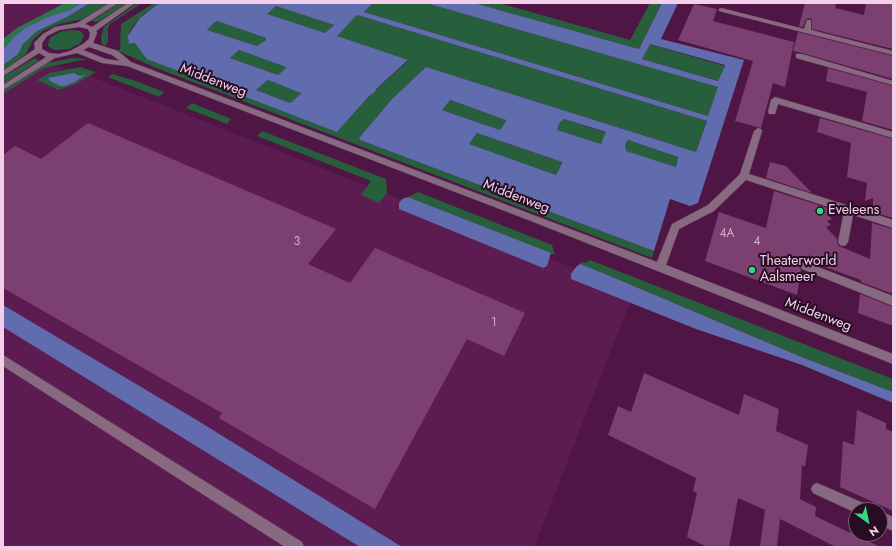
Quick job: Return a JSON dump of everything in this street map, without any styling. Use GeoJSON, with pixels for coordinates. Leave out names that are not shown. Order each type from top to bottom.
{"type":"FeatureCollection","features":[{"type":"Feature","properties":{"kind":"street"},"geometry":{"type":"LineString","coordinates":[[79,25],[115,3]]}},
{"type":"Feature","properties":{"kind":"street"},"geometry":{"type":"LineString","coordinates":[[92,30],[132,3]]}},
{"type":"Feature","properties":{"kind":"street"},"geometry":{"type":"LineString","coordinates":[[720,10],[893,53]]}},
{"type":"Feature","properties":{"kind":"street"},"geometry":{"type":"LineString","coordinates":[[807,32],[809,21]]}},
{"type":"Feature","properties":{"kind":"street"},"geometry":{"type":"LineString","coordinates":[[79,25],[87,26],[92,30],[94,36],[89,44],[78,51],[66,55],[53,56],[42,53],[39,50],[38,43],[45,35],[57,28],[79,25]]}},
{"type":"Feature","properties":{"kind":"street","name":"Middenweg"},"geometry":{"type":"LineString","coordinates":[[89,44],[115,54],[128,64]]}},
{"type":"Feature","properties":{"kind":"street"},"geometry":{"type":"LineString","coordinates":[[3,74],[39,50]]}},
{"type":"Feature","properties":{"kind":"street","name":"Middenweg"},"geometry":{"type":"LineString","coordinates":[[78,51],[105,61],[128,64],[893,359]]}},
{"type":"Feature","properties":{"kind":"street"},"geometry":{"type":"LineString","coordinates":[[3,88],[53,56]]}},
{"type":"Feature","properties":{"kind":"street"},"geometry":{"type":"LineString","coordinates":[[799,56],[893,83]]}},
{"type":"Feature","properties":{"kind":"street"},"geometry":{"type":"LineString","coordinates":[[772,112],[775,100],[893,135]]}},
{"type":"Feature","properties":{"kind":"street"},"geometry":{"type":"LineString","coordinates":[[660,268],[675,226],[711,208],[744,176],[758,131]]}},
{"type":"Feature","properties":{"kind":"street"},"geometry":{"type":"LineString","coordinates":[[744,176],[893,224]]}},
{"type":"Feature","properties":{"kind":"street"},"geometry":{"type":"LineString","coordinates":[[843,242],[849,210]]}},
{"type":"Feature","properties":{"kind":"street"},"geometry":{"type":"LineString","coordinates":[[805,266],[893,301]]}},
{"type":"Feature","properties":{"kind":"street"},"geometry":{"type":"LineString","coordinates":[[3,360],[298,547]]}},
{"type":"Feature","properties":{"kind":"street"},"geometry":{"type":"LineString","coordinates":[[817,488],[848,503]]}},
{"type":"Feature","properties":{"kind":"shaded area"},"geometry":{"type":"Polygon","coordinates":[[[3,3],[87,3],[40,25],[14,52],[48,64],[77,71],[634,292],[534,547],[3,547],[3,3]]]}},
{"type":"Feature","properties":{"kind":"green space"},"geometry":{"type":"Polygon","coordinates":[[[65,3],[81,3],[70,10],[50,16],[25,28],[13,38],[3,50],[3,39],[17,28],[65,3]]]}},
{"type":"Feature","properties":{"kind":"green space"},"geometry":{"type":"Polygon","coordinates":[[[90,3],[110,3],[83,19],[59,24],[43,31],[33,40],[26,54],[3,71],[3,65],[17,55],[20,51],[21,45],[37,30],[67,17],[90,3]]]}},
{"type":"Feature","properties":{"kind":"green space"},"geometry":{"type":"Polygon","coordinates":[[[119,3],[128,3],[98,22],[91,21],[119,3]]]}},
{"type":"Feature","properties":{"kind":"green space"},"geometry":{"type":"Polygon","coordinates":[[[137,3],[142,3],[110,24],[108,29],[108,42],[105,46],[102,44],[101,38],[104,27],[137,3]]]}},
{"type":"Feature","properties":{"kind":"green space"},"geometry":{"type":"Polygon","coordinates":[[[154,3],[159,3],[143,15],[134,25],[127,37],[129,41],[127,44],[135,43],[337,132],[369,96],[375,92],[377,88],[408,61],[336,36],[357,15],[707,121],[696,152],[426,67],[392,99],[359,138],[360,140],[654,251],[652,258],[154,67],[118,51],[120,49],[121,24],[154,3]]]}},
{"type":"Feature","properties":{"kind":"green space"},"geometry":{"type":"Polygon","coordinates":[[[373,3],[426,3],[719,87],[708,116],[364,12],[373,3]]]}},
{"type":"Feature","properties":{"kind":"green space"},"geometry":{"type":"Polygon","coordinates":[[[474,3],[499,3],[630,40],[650,3],[662,3],[639,49],[474,3]]]}},
{"type":"Feature","properties":{"kind":"green space"},"geometry":{"type":"Polygon","coordinates":[[[276,6],[334,25],[325,33],[266,14],[276,6]]]}},
{"type":"Feature","properties":{"kind":"green space"},"geometry":{"type":"Polygon","coordinates":[[[217,21],[266,38],[266,40],[257,46],[207,30],[217,21]]]}},
{"type":"Feature","properties":{"kind":"green space"},"geometry":{"type":"Polygon","coordinates":[[[71,30],[80,31],[84,35],[79,44],[69,49],[58,50],[54,50],[48,46],[51,37],[60,32],[71,30]]]}},
{"type":"Feature","properties":{"kind":"green space"},"geometry":{"type":"Polygon","coordinates":[[[649,44],[725,66],[719,81],[642,59],[649,44]]]}},
{"type":"Feature","properties":{"kind":"green space"},"geometry":{"type":"Polygon","coordinates":[[[239,50],[287,67],[278,75],[230,58],[239,50]]]}},
{"type":"Feature","properties":{"kind":"green space"},"geometry":{"type":"Polygon","coordinates":[[[35,58],[39,60],[3,84],[3,77],[35,58]]]}},
{"type":"Feature","properties":{"kind":"green space"},"geometry":{"type":"Polygon","coordinates":[[[73,58],[87,59],[44,68],[3,94],[3,91],[46,63],[73,58]]]}},
{"type":"Feature","properties":{"kind":"green space"},"geometry":{"type":"Polygon","coordinates":[[[80,67],[96,72],[74,85],[58,90],[37,80],[50,73],[80,67]]]}},
{"type":"Feature","properties":{"kind":"green space"},"geometry":{"type":"Polygon","coordinates":[[[112,74],[136,81],[164,92],[159,97],[108,77],[112,74]]]}},
{"type":"Feature","properties":{"kind":"green space"},"geometry":{"type":"Polygon","coordinates":[[[268,80],[302,93],[290,103],[256,90],[268,80]]]}},
{"type":"Feature","properties":{"kind":"green space"},"geometry":{"type":"Polygon","coordinates":[[[449,100],[507,120],[500,130],[442,110],[449,100]]]}},
{"type":"Feature","properties":{"kind":"green space"},"geometry":{"type":"Polygon","coordinates":[[[192,103],[231,119],[227,124],[186,108],[192,103]]]}},
{"type":"Feature","properties":{"kind":"green space"},"geometry":{"type":"Polygon","coordinates":[[[564,119],[607,133],[601,144],[556,130],[559,122],[564,119]]]}},
{"type":"Feature","properties":{"kind":"green space"},"geometry":{"type":"Polygon","coordinates":[[[262,131],[386,179],[387,193],[379,203],[361,195],[371,181],[257,136],[262,131]]]}},
{"type":"Feature","properties":{"kind":"green space"},"geometry":{"type":"Polygon","coordinates":[[[477,133],[562,162],[556,175],[469,144],[477,133]]]}},
{"type":"Feature","properties":{"kind":"green space"},"geometry":{"type":"Polygon","coordinates":[[[628,140],[678,157],[676,167],[625,151],[625,145],[628,140]]]}},
{"type":"Feature","properties":{"kind":"green space"},"geometry":{"type":"Polygon","coordinates":[[[418,192],[552,245],[555,255],[408,197],[418,192]]]}},
{"type":"Feature","properties":{"kind":"green space"},"geometry":{"type":"Polygon","coordinates":[[[590,260],[893,379],[893,392],[804,358],[580,264],[590,260]]]}},
{"type":"Feature","properties":{"kind":"water"},"geometry":{"type":"Polygon","coordinates":[[[81,3],[90,3],[67,17],[37,31],[22,45],[17,55],[3,65],[3,50],[13,38],[25,28],[50,16],[70,10],[81,3]]]}},
{"type":"Feature","properties":{"kind":"water"},"geometry":{"type":"Polygon","coordinates":[[[159,3],[373,3],[364,12],[708,116],[718,87],[426,3],[474,3],[639,49],[662,3],[678,3],[661,39],[744,60],[698,203],[690,206],[670,199],[654,251],[360,140],[359,138],[392,99],[426,67],[696,152],[707,121],[357,15],[337,36],[408,60],[369,96],[337,132],[147,59],[135,43],[127,44],[129,41],[127,37],[140,18],[159,3]],[[276,6],[267,14],[325,33],[334,25],[276,6]],[[217,21],[207,30],[257,46],[266,40],[266,38],[217,21]],[[650,44],[642,59],[718,81],[725,65],[650,44]],[[239,50],[230,58],[278,75],[286,67],[239,50]],[[268,80],[256,90],[290,103],[302,93],[268,80]],[[450,100],[442,110],[500,130],[506,120],[450,100]],[[564,119],[559,123],[557,130],[601,144],[606,132],[564,119]],[[477,133],[469,144],[556,175],[562,163],[477,133]],[[628,140],[625,145],[626,151],[676,167],[678,157],[628,140]]]}},
{"type":"Feature","properties":{"kind":"water"},"geometry":{"type":"Polygon","coordinates":[[[74,73],[80,76],[86,74],[75,82],[65,86],[60,86],[50,81],[48,78],[74,73]]]}},
{"type":"Feature","properties":{"kind":"water"},"geometry":{"type":"Polygon","coordinates":[[[408,197],[551,253],[547,266],[543,268],[399,209],[399,203],[402,199],[408,197]]]}},
{"type":"Feature","properties":{"kind":"water"},"geometry":{"type":"Polygon","coordinates":[[[580,264],[804,358],[893,392],[893,403],[802,365],[696,329],[571,279],[571,274],[580,264]]]}},
{"type":"Feature","properties":{"kind":"water"},"geometry":{"type":"Polygon","coordinates":[[[3,305],[195,419],[402,547],[360,547],[3,327],[3,305]]]}},
{"type":"Feature","properties":{"kind":"building"},"geometry":{"type":"Polygon","coordinates":[[[805,3],[836,3],[835,8],[864,15],[866,3],[893,3],[893,49],[812,29],[811,18],[806,19],[803,27],[799,26],[805,3]]]}},
{"type":"Feature","properties":{"kind":"building"},"geometry":{"type":"Polygon","coordinates":[[[694,4],[717,9],[713,21],[794,42],[785,87],[773,83],[761,128],[735,121],[753,61],[678,40],[694,4]]]}},
{"type":"Feature","properties":{"kind":"building"},"geometry":{"type":"Polygon","coordinates":[[[798,32],[893,56],[893,79],[793,51],[798,32]]]}},
{"type":"Feature","properties":{"kind":"building"},"geometry":{"type":"Polygon","coordinates":[[[828,68],[893,86],[893,130],[862,121],[867,92],[826,81],[828,68]]]}},
{"type":"Feature","properties":{"kind":"building"},"geometry":{"type":"Polygon","coordinates":[[[820,118],[893,139],[893,218],[873,212],[873,198],[865,201],[867,183],[847,177],[851,143],[817,132],[820,118]]]}},
{"type":"Feature","properties":{"kind":"building"},"geometry":{"type":"Polygon","coordinates":[[[88,123],[336,229],[308,264],[350,283],[375,248],[525,313],[504,356],[467,339],[375,509],[219,418],[222,413],[3,288],[3,155],[15,146],[41,159],[88,123]]]}},
{"type":"Feature","properties":{"kind":"building"},"geometry":{"type":"Polygon","coordinates":[[[770,162],[786,166],[812,193],[766,178],[770,162]]]}},
{"type":"Feature","properties":{"kind":"building"},"geometry":{"type":"Polygon","coordinates":[[[774,191],[828,208],[833,213],[828,215],[832,219],[827,221],[831,225],[826,227],[837,239],[839,246],[870,259],[872,223],[893,229],[893,294],[861,282],[861,280],[803,259],[799,265],[801,270],[797,295],[705,261],[719,212],[766,228],[774,191]]]}},
{"type":"Feature","properties":{"kind":"building"},"geometry":{"type":"Polygon","coordinates":[[[860,294],[893,307],[893,326],[858,313],[860,294]]]}},
{"type":"Feature","properties":{"kind":"building"},"geometry":{"type":"Polygon","coordinates":[[[644,373],[739,415],[744,394],[779,409],[776,431],[808,445],[805,467],[802,465],[800,499],[816,507],[815,516],[848,532],[848,542],[870,542],[880,547],[836,547],[780,519],[777,547],[760,547],[765,510],[738,498],[729,547],[707,547],[687,537],[697,493],[693,491],[696,478],[608,435],[618,406],[631,412],[644,373]]]}},
{"type":"Feature","properties":{"kind":"building"},"geometry":{"type":"Polygon","coordinates":[[[857,410],[886,423],[886,429],[893,432],[893,511],[888,509],[888,502],[873,502],[840,487],[843,441],[854,445],[857,410]]]}},
{"type":"Feature","properties":{"kind":"place","name":"Eveleens"},"geometry":{"type":"Point","coordinates":[820,211]}},
{"type":"Feature","properties":{"kind":"place","name":"Theaterworld Aalsmeer"},"geometry":{"type":"Point","coordinates":[752,270]}}]}
